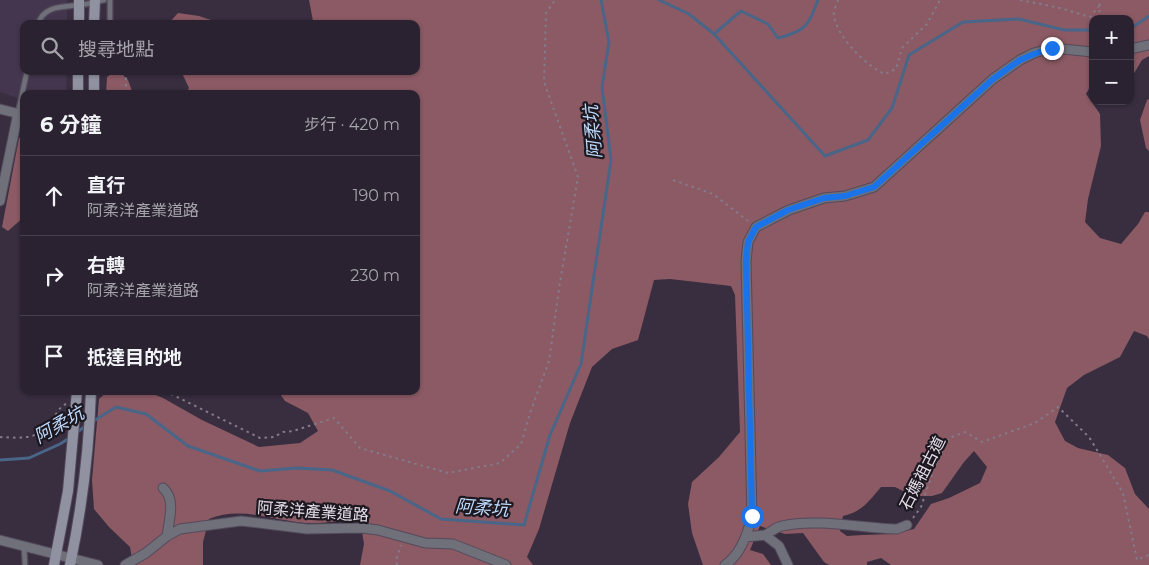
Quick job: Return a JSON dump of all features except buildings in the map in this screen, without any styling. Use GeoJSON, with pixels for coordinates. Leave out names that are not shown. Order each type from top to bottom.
{"type":"FeatureCollection","features":[{"type":"Feature","properties":{"kind":"main road"},"geometry":{"type":"LineString","coordinates":[[95,20],[98,1]]}},
{"type":"Feature","properties":{"kind":"main road"},"geometry":{"type":"LineString","coordinates":[[79,2],[79,20]]}},
{"type":"Feature","properties":{"kind":"main road"},"geometry":{"type":"LineString","coordinates":[[78,75],[78,90]]}},
{"type":"Feature","properties":{"kind":"main road"},"geometry":{"type":"LineString","coordinates":[[94,75],[94,90]]}},
{"type":"Feature","properties":{"kind":"main road"},"geometry":{"type":"LineString","coordinates":[[54,565],[68,490],[76,395]]}},
{"type":"Feature","properties":{"kind":"main road"},"geometry":{"type":"LineString","coordinates":[[71,561],[84,486],[90,430],[91,395]]}},
{"type":"Feature","properties":{"kind":"street"},"geometry":{"type":"LineString","coordinates":[[1134,48],[1149,45]]}},
{"type":"Feature","properties":{"kind":"street"},"geometry":{"type":"LineString","coordinates":[[725,565],[746,537],[752,516],[746,261],[748,242],[756,227],[788,210],[824,198],[845,196],[874,187],[993,79],[1020,60],[1052,48],[1089,52]]}},
{"type":"Feature","properties":{"kind":"street"},"geometry":{"type":"LineString","coordinates":[[0,109],[20,114]]}},
{"type":"Feature","properties":{"kind":"street"},"geometry":{"type":"LineString","coordinates":[[0,202],[20,118]]}},
{"type":"Feature","properties":{"kind":"street"},"geometry":{"type":"LineString","coordinates":[[163,488],[168,492],[171,500],[167,536]]}},
{"type":"Feature","properties":{"kind":"street","name":"阿柔洋產業道路"},"geometry":{"type":"LineString","coordinates":[[125,565],[146,553],[180,528],[241,521],[307,529],[362,528],[378,530],[403,538],[453,544],[506,565]]}},
{"type":"Feature","properties":{"kind":"street"},"geometry":{"type":"LineString","coordinates":[[746,537],[765,535],[780,526],[798,523],[897,529],[907,525]]}},
{"type":"Feature","properties":{"kind":"street"},"geometry":{"type":"LineString","coordinates":[[765,535],[779,546],[788,565]]}},
{"type":"Feature","properties":{"kind":"street"},"geometry":{"type":"LineString","coordinates":[[0,540],[56,554],[71,561],[93,564]]}},
{"type":"Feature","properties":{"kind":"lane"},"geometry":{"type":"LineString","coordinates":[[110,0],[110,20]]}},
{"type":"Feature","properties":{"kind":"lane"},"geometry":{"type":"LineString","coordinates":[[40,20],[42,16],[59,6],[98,1]]}},
{"type":"Feature","properties":{"kind":"lane"},"geometry":{"type":"LineString","coordinates":[[24,90],[26,75]]}},
{"type":"Feature","properties":{"kind":"lane"},"geometry":{"type":"LineString","coordinates":[[24,546],[25,565]]}},
{"type":"Feature","properties":{"kind":"path"},"geometry":{"type":"LineString","coordinates":[[173,395],[260,438],[274,437],[283,432],[293,431],[334,418],[360,448],[448,473],[500,463],[521,444],[530,412],[549,361],[578,177],[544,82],[546,13],[554,0]]}},
{"type":"Feature","properties":{"kind":"path"},"geometry":{"type":"LineString","coordinates":[[838,0],[834,15],[844,40],[876,70],[885,74],[896,69],[902,48],[927,24],[940,0]]}},
{"type":"Feature","properties":{"kind":"path"},"geometry":{"type":"LineString","coordinates":[[1020,0],[1060,8],[1090,17],[1099,6]]}},
{"type":"Feature","properties":{"kind":"path"},"geometry":{"type":"LineString","coordinates":[[1099,15],[1100,0]]}},
{"type":"Feature","properties":{"kind":"path"},"geometry":{"type":"LineString","coordinates":[[126,75],[126,90]]}},
{"type":"Feature","properties":{"kind":"path"},"geometry":{"type":"LineString","coordinates":[[673,180],[713,194],[756,227]]}},
{"type":"Feature","properties":{"kind":"path"},"geometry":{"type":"LineString","coordinates":[[0,437],[34,436],[48,427],[61,407],[76,395]]}},
{"type":"Feature","properties":{"kind":"path","name":"石媽祖古道"},"geometry":{"type":"LineString","coordinates":[[907,525],[921,507],[934,468],[949,438],[965,432],[982,442],[1034,423],[1058,407],[1089,437],[1123,494],[1137,560],[1149,555]]}},
{"type":"Feature","properties":{"kind":"path"},"geometry":{"type":"LineString","coordinates":[[397,565],[396,560],[403,538]]}},
{"type":"Feature","properties":{"kind":"shaded area"},"geometry":{"type":"Polygon","coordinates":[[[0,0],[67,0],[67,20],[20,20],[20,75],[67,75],[66,90],[20,90],[20,99],[0,92],[0,0]]]}},
{"type":"Feature","properties":{"kind":"shaded area"},"geometry":{"type":"Polygon","coordinates":[[[309,0],[1149,0],[1149,56],[1142,60],[1134,73],[1134,15],[1089,15],[1089,89],[1086,94],[1089,98],[1089,105],[1094,105],[1100,114],[1101,146],[1088,199],[1085,222],[1100,238],[1121,244],[1138,224],[1145,212],[1149,212],[1149,339],[1147,336],[1134,331],[1120,357],[1084,375],[1067,388],[1055,422],[1065,441],[1078,448],[1108,455],[1125,468],[1135,494],[1149,509],[1149,565],[891,565],[881,558],[867,562],[867,565],[829,565],[824,562],[803,533],[785,534],[760,526],[750,550],[763,554],[771,565],[703,565],[692,533],[688,504],[692,482],[719,457],[740,432],[735,295],[731,286],[670,279],[654,280],[638,340],[612,349],[592,367],[570,423],[539,529],[527,557],[533,565],[360,565],[364,544],[360,519],[305,523],[257,515],[232,514],[220,515],[209,519],[203,542],[203,565],[133,565],[130,547],[94,509],[92,480],[99,399],[104,395],[156,395],[202,420],[259,447],[300,443],[318,431],[308,413],[285,401],[281,395],[420,395],[420,90],[188,90],[189,88],[183,75],[420,75],[420,20],[313,20],[309,0]],[[974,451],[942,493],[932,496],[913,496],[895,487],[881,487],[860,509],[843,516],[840,531],[847,536],[893,534],[914,529],[931,504],[949,498],[980,483],[987,467],[974,451]]]}},
{"type":"Feature","properties":{"kind":"shaded area"},"geometry":{"type":"Polygon","coordinates":[[[178,13],[211,20],[172,20],[178,13]]]}},
{"type":"Feature","properties":{"kind":"shaded area"},"geometry":{"type":"Polygon","coordinates":[[[110,75],[123,75],[128,80],[132,90],[106,90],[107,77],[110,75]]]}},
{"type":"Feature","properties":{"kind":"shaded area"},"geometry":{"type":"Polygon","coordinates":[[[1149,99],[1149,151],[1146,148],[1140,120],[1149,99]]]}},
{"type":"Feature","properties":{"kind":"shaded area"},"geometry":{"type":"Polygon","coordinates":[[[19,138],[20,220],[8,231],[2,227],[19,138]]]}},
{"type":"Feature","properties":{"kind":"waterway","name":"阿柔坑"},"geometry":{"type":"LineString","coordinates":[[92,422],[116,407],[146,414],[188,446],[260,471],[297,468],[332,470],[390,491],[441,519],[524,525],[550,435],[581,364],[611,160],[602,87],[609,42],[601,0]]}},
{"type":"Feature","properties":{"kind":"waterway","name":"阿柔坑"},"geometry":{"type":"LineString","coordinates":[[659,0],[689,14],[714,34],[825,156],[868,140],[892,108],[909,55],[963,22],[1019,19],[1064,30],[1089,30]]}},
{"type":"Feature","properties":{"kind":"waterway"},"geometry":{"type":"LineString","coordinates":[[714,34],[741,11],[768,24],[778,38],[795,33],[808,22],[818,0]]}},
{"type":"Feature","properties":{"kind":"waterway","name":"阿柔坑"},"geometry":{"type":"LineString","coordinates":[[1134,26],[1149,16]]}},
{"type":"Feature","properties":{"kind":"waterway","name":"阿柔坑"},"geometry":{"type":"LineString","coordinates":[[76,433],[87,425]]}},
{"type":"Feature","properties":{"kind":"waterway","name":"阿柔坑"},"geometry":{"type":"LineString","coordinates":[[0,460],[29,458],[71,437]]}},
{"type":"Feature","properties":{"kind":"route"},"geometry":{"type":"LineString","coordinates":[[752,516],[746,261],[748,242],[756,227],[788,210],[824,198],[845,196],[874,187],[993,79],[1020,60],[1052,48]]}}]}
